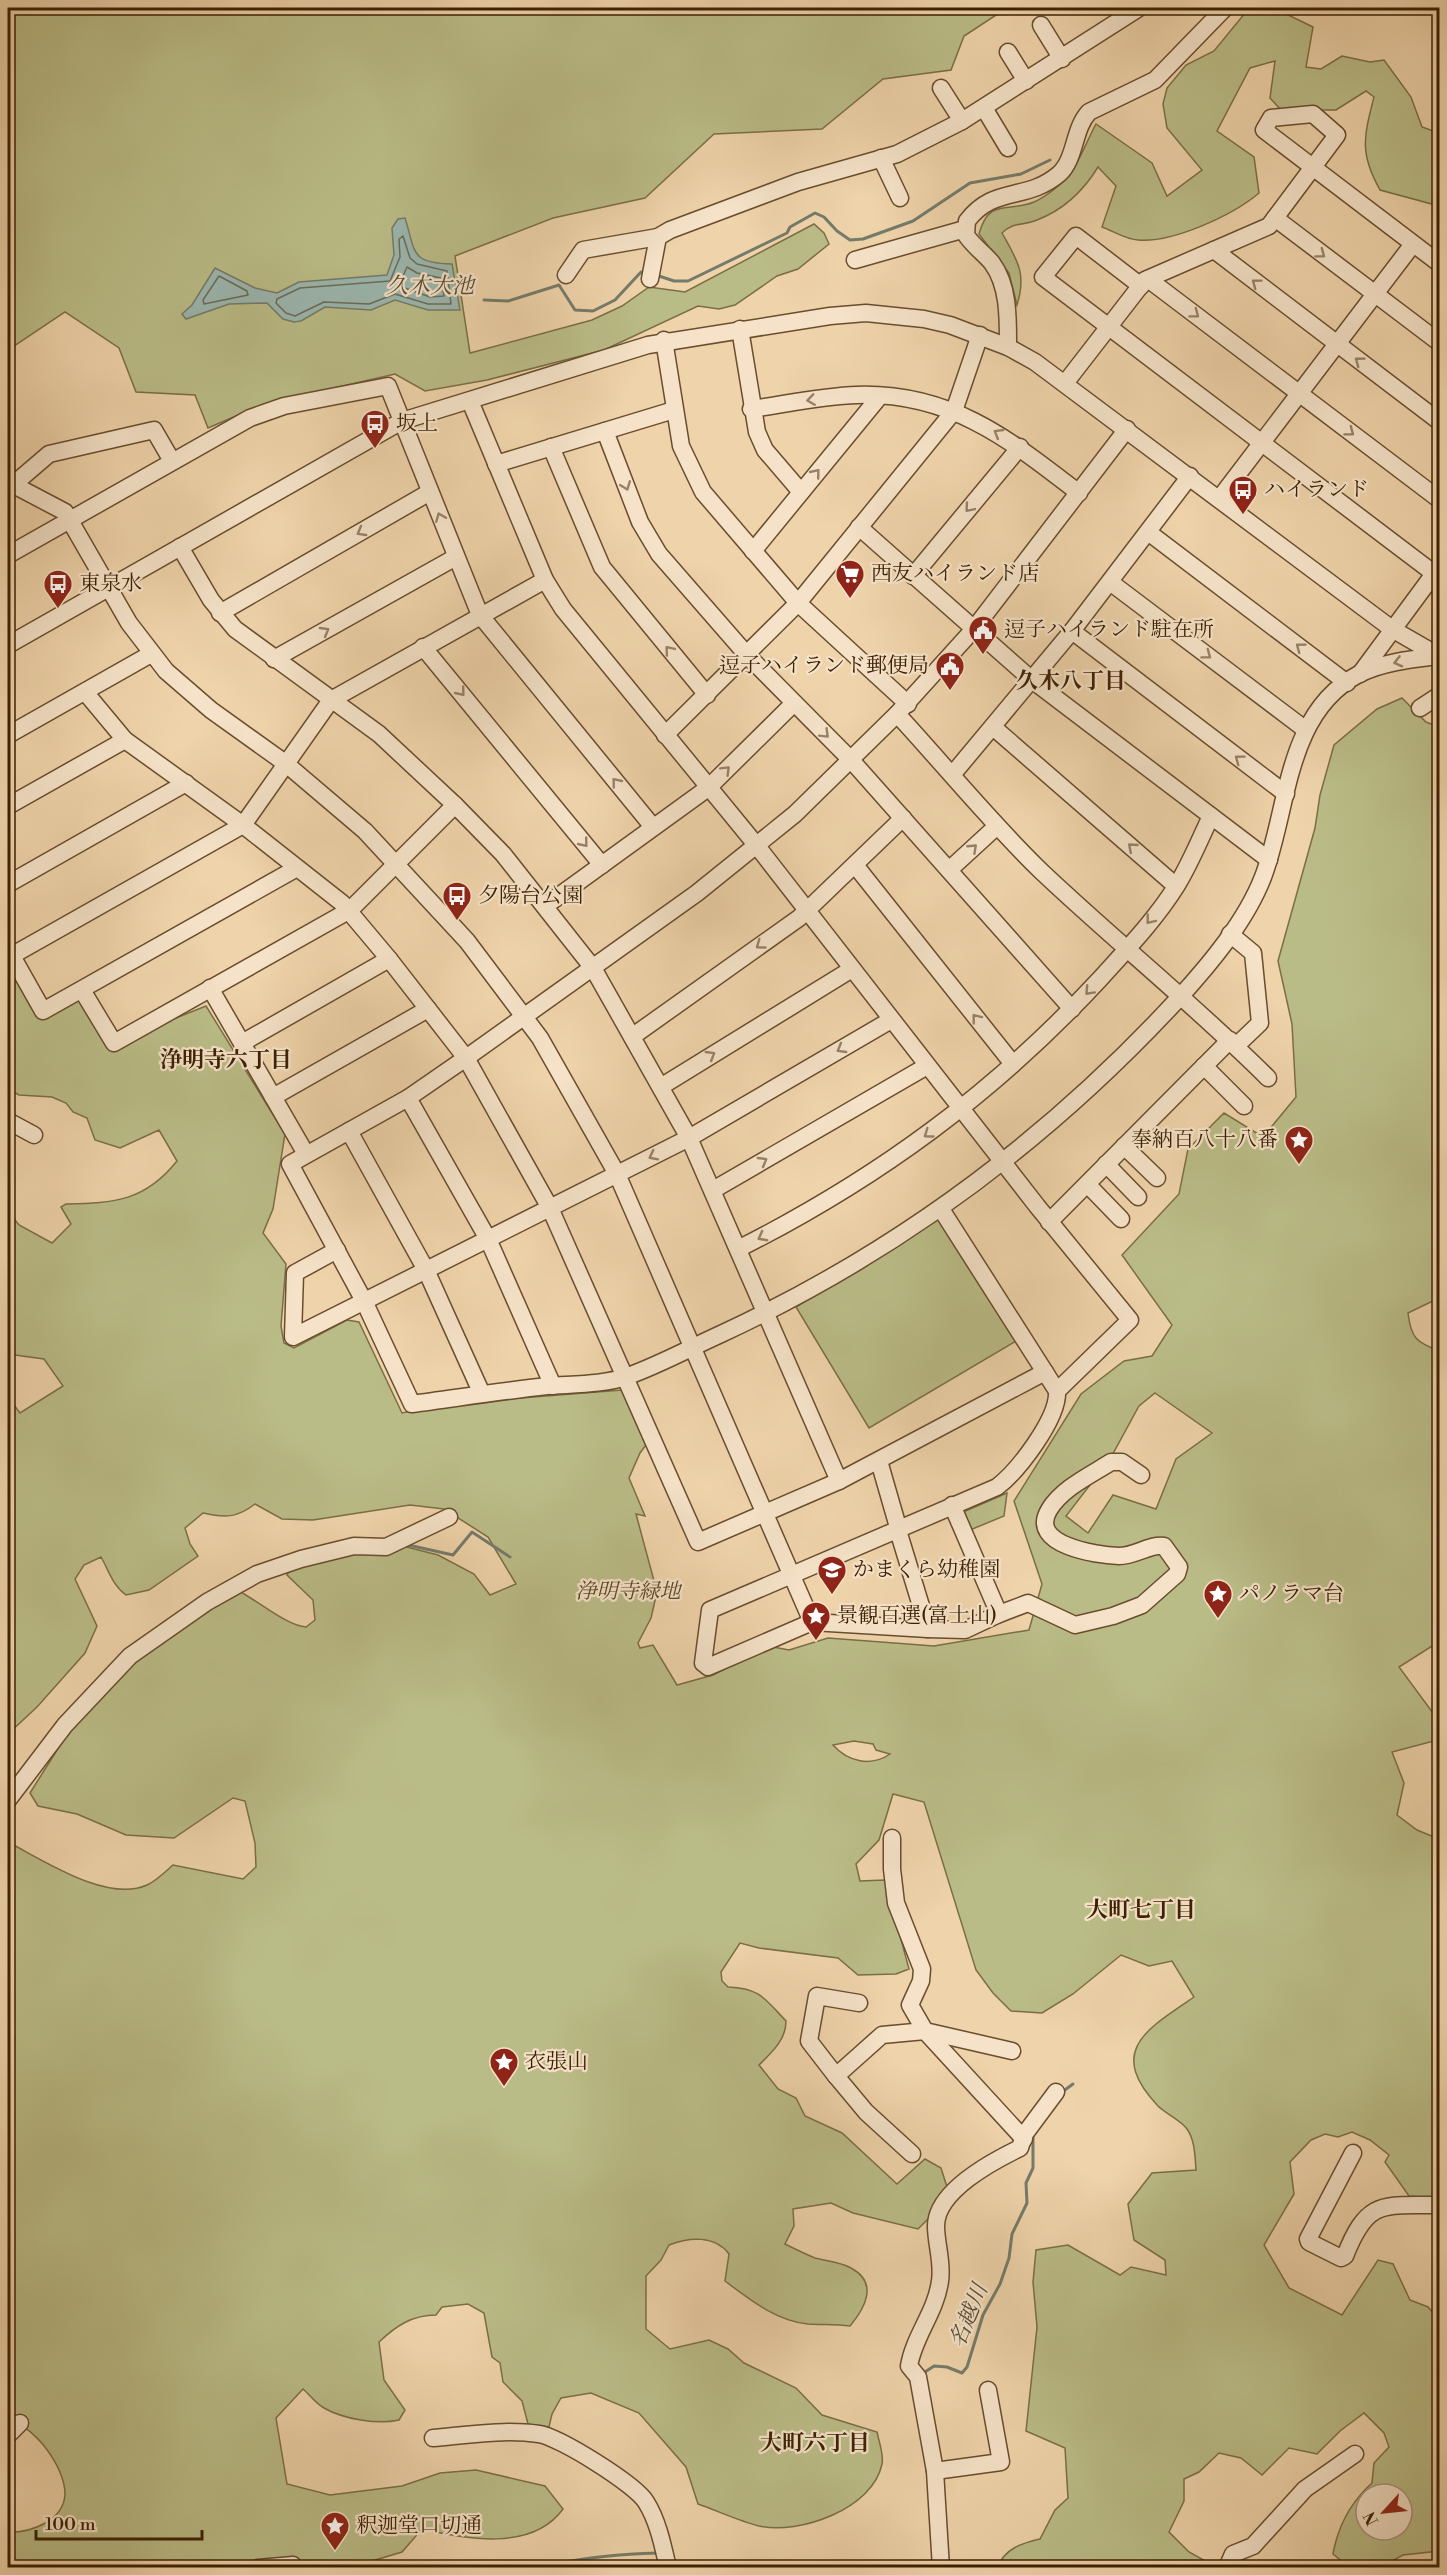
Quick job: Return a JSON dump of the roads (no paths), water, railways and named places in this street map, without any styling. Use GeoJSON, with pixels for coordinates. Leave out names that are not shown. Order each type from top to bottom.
{"type":"FeatureCollection","features":[{"type":"Feature","properties":{"kind":"street"},"geometry":{"type":"LineString","coordinates":[[566,275],[583,250],[658,237],[670,230],[798,182],[897,154],[984,108],[1139,8]]}},
{"type":"Feature","properties":{"kind":"street"},"geometry":{"type":"LineString","coordinates":[[855,260],[964,229],[976,209],[986,201],[1028,192],[1058,174],[1069,156],[1081,120],[1089,112],[1155,80],[1225,8]]}},
{"type":"Feature","properties":{"kind":"street"},"geometry":{"type":"LineString","coordinates":[[1041,25],[1062,59]]}},
{"type":"Feature","properties":{"kind":"street"},"geometry":{"type":"LineString","coordinates":[[1008,52],[1026,81]]}},
{"type":"Feature","properties":{"kind":"street"},"geometry":{"type":"LineString","coordinates":[[941,88],[962,121]]}},
{"type":"Feature","properties":{"kind":"street"},"geometry":{"type":"LineString","coordinates":[[984,108],[1008,148]]}},
{"type":"Feature","properties":{"kind":"street"},"geometry":{"type":"LineString","coordinates":[[881,158],[900,198]]}},
{"type":"Feature","properties":{"kind":"street"},"geometry":{"type":"LineString","coordinates":[[1066,382],[1144,282],[1269,226],[1313,168],[1440,264]]}},
{"type":"Feature","properties":{"kind":"street"},"geometry":{"type":"LineString","coordinates":[[1275,218],[1440,343]]}},
{"type":"Feature","properties":{"kind":"street"},"geometry":{"type":"LineString","coordinates":[[964,229],[969,240],[991,262],[1001,280],[1008,319],[1008,347]]}},
{"type":"Feature","properties":{"kind":"street"},"geometry":{"type":"LineString","coordinates":[[1127,429],[974,630],[903,709],[757,846],[466,1059],[408,1098],[290,1164],[364,1301],[412,1404],[625,1377],[766,1313],[860,1262],[941,1209],[1003,1162],[1076,1099],[1182,995],[1230,934],[1262,881],[1305,730],[1316,714],[1353,679],[1438,573],[1261,443],[1043,277],[1076,236],[1299,394],[1440,500]]}},
{"type":"Feature","properties":{"kind":"street"},"geometry":{"type":"LineString","coordinates":[[650,276],[658,237]]}},
{"type":"Feature","properties":{"kind":"street"},"geometry":{"type":"LineString","coordinates":[[1219,499],[1413,244]]}},
{"type":"Feature","properties":{"kind":"street"},"geometry":{"type":"LineString","coordinates":[[1214,250],[1440,422]]}},
{"type":"Feature","properties":{"kind":"street"},"geometry":{"type":"LineString","coordinates":[[8,645],[402,421],[664,340],[830,315],[866,314],[924,319],[980,335],[1008,347],[1066,382],[1392,629],[1439,656]]}},
{"type":"Feature","properties":{"kind":"street"},"geometry":{"type":"LineString","coordinates":[[740,329],[756,432],[765,450],[801,492]]}},
{"type":"Feature","properties":{"kind":"street"},"geometry":{"type":"LineString","coordinates":[[665,735],[798,603],[954,411],[980,335]]}},
{"type":"Feature","properties":{"kind":"street"},"geometry":{"type":"LineString","coordinates":[[664,340],[681,446],[699,485],[720,514],[798,603],[903,709],[952,775],[997,826],[1042,872],[1182,995],[1268,1078]]}},
{"type":"Feature","properties":{"kind":"street"},"geometry":{"type":"LineString","coordinates":[[8,555],[172,461],[265,411],[388,386],[480,615],[653,827]]}},
{"type":"Feature","properties":{"kind":"street"},"geometry":{"type":"LineString","coordinates":[[753,551],[880,396]]}},
{"type":"Feature","properties":{"kind":"street"},"geometry":{"type":"LineString","coordinates":[[751,409],[833,397],[906,398],[954,411],[984,425],[1020,447],[1079,493]]}},
{"type":"Feature","properties":{"kind":"street"},"geometry":{"type":"LineString","coordinates":[[470,401],[545,580],[585,639],[757,846],[927,1066],[1130,1320],[1057,1391]]}},
{"type":"Feature","properties":{"kind":"street"},"geometry":{"type":"LineString","coordinates":[[496,464],[674,410]]}},
{"type":"Feature","properties":{"kind":"street"},"geometry":{"type":"LineString","coordinates":[[172,461],[154,430],[49,454],[11,483],[65,512],[151,654],[185,690],[285,763],[365,831],[397,862],[467,941],[524,1016],[564,1078],[617,1174],[812,1622]]}},
{"type":"Feature","properties":{"kind":"street"},"geometry":{"type":"LineString","coordinates":[[605,431],[650,542],[747,656],[851,760],[1072,1008]]}},
{"type":"Feature","properties":{"kind":"street"},"geometry":{"type":"LineString","coordinates":[[551,447],[602,567],[707,695]]}},
{"type":"Feature","properties":{"kind":"street"},"geometry":{"type":"LineString","coordinates":[[913,576],[1020,447]]}},
{"type":"Feature","properties":{"kind":"street"},"geometry":{"type":"LineString","coordinates":[[952,775],[1072,631],[1190,476]]}},
{"type":"Feature","properties":{"kind":"street"},"geometry":{"type":"LineString","coordinates":[[220,613],[430,492]]}},
{"type":"Feature","properties":{"kind":"street"},"geometry":{"type":"LineString","coordinates":[[859,527],[1032,680],[1269,860]]}},
{"type":"Feature","properties":{"kind":"street"},"geometry":{"type":"LineString","coordinates":[[1148,532],[1353,679]]}},
{"type":"Feature","properties":{"kind":"street"},"geometry":{"type":"LineString","coordinates":[[180,547],[220,613],[235,629],[274,660],[380,734],[455,805],[503,854],[593,968],[662,1086],[689,1138],[839,1482]]}},
{"type":"Feature","properties":{"kind":"street"},"geometry":{"type":"LineString","coordinates":[[274,660],[456,557]]}},
{"type":"Feature","properties":{"kind":"street"},"geometry":{"type":"LineString","coordinates":[[297,868],[44,1011],[9,952],[243,825],[331,700],[545,580]]}},
{"type":"Feature","properties":{"kind":"street"},"geometry":{"type":"LineString","coordinates":[[1110,582],[1305,730]]}},
{"type":"Feature","properties":{"kind":"street"},"geometry":{"type":"LineString","coordinates":[[1072,631],[1286,794]]}},
{"type":"Feature","properties":{"kind":"street"},"geometry":{"type":"LineString","coordinates":[[423,647],[602,864]]}},
{"type":"Feature","properties":{"kind":"street"},"geometry":{"type":"LineString","coordinates":[[8,735],[151,654]]}},
{"type":"Feature","properties":{"kind":"street"},"geometry":{"type":"LineString","coordinates":[[1353,679],[1410,659],[1439,656]]}},
{"type":"Feature","properties":{"kind":"street"},"geometry":{"type":"LineString","coordinates":[[85,692],[125,740],[243,825],[350,910],[466,1059],[550,1208],[698,1542],[839,1482],[1045,1372]]}},
{"type":"Feature","properties":{"kind":"street"},"geometry":{"type":"LineString","coordinates":[[1420,708],[1433,697],[1440,695]]}},
{"type":"Feature","properties":{"kind":"street"},"geometry":{"type":"LineString","coordinates":[[545,906],[708,788],[794,703]]}},
{"type":"Feature","properties":{"kind":"street"},"geometry":{"type":"LineString","coordinates":[[993,727],[1176,886]]}},
{"type":"Feature","properties":{"kind":"street"},"geometry":{"type":"LineString","coordinates":[[8,806],[125,740]]}},
{"type":"Feature","properties":{"kind":"street"},"geometry":{"type":"LineString","coordinates":[[8,884],[186,783]]}},
{"type":"Feature","properties":{"kind":"street"},"geometry":{"type":"LineString","coordinates":[[82,990],[114,1043],[350,910],[455,805]]}},
{"type":"Feature","properties":{"kind":"street"},"geometry":{"type":"LineString","coordinates":[[738,1249],[866,1178],[962,1109],[1013,1064],[1072,1008],[1128,948],[1176,886],[1211,816]]}},
{"type":"Feature","properties":{"kind":"street"},"geometry":{"type":"LineString","coordinates":[[633,1036],[807,910],[903,818]]}},
{"type":"Feature","properties":{"kind":"street"},"geometry":{"type":"LineString","coordinates":[[949,870],[997,826]]}},
{"type":"Feature","properties":{"kind":"street"},"geometry":{"type":"LineString","coordinates":[[855,865],[1013,1064]]}},
{"type":"Feature","properties":{"kind":"street"},"geometry":{"type":"LineString","coordinates":[[1049,1221],[1204,1066],[1260,1023],[1253,953],[1230,934]]}},
{"type":"Feature","properties":{"kind":"street"},"geometry":{"type":"LineString","coordinates":[[242,1043],[389,959]]}},
{"type":"Feature","properties":{"kind":"street"},"geometry":{"type":"LineString","coordinates":[[662,1086],[852,969]]}},
{"type":"Feature","properties":{"kind":"street"},"geometry":{"type":"LineString","coordinates":[[210,988],[306,1154]]}},
{"type":"Feature","properties":{"kind":"street"},"geometry":{"type":"LineString","coordinates":[[273,1097],[428,1009]]}},
{"type":"Feature","properties":{"kind":"street"},"geometry":{"type":"LineString","coordinates":[[337,1250],[295,1274],[293,1337],[689,1138],[891,1020]]}},
{"type":"Feature","properties":{"kind":"street"},"geometry":{"type":"LineString","coordinates":[[713,1191],[927,1066]]}},
{"type":"Feature","properties":{"kind":"street"},"geometry":{"type":"LineString","coordinates":[[1204,1066],[1244,1106]]}},
{"type":"Feature","properties":{"kind":"street"},"geometry":{"type":"LineString","coordinates":[[408,1098],[488,1239],[553,1386]]}},
{"type":"Feature","properties":{"kind":"street"},"geometry":{"type":"LineString","coordinates":[[8,1120],[34,1135]]}},
{"type":"Feature","properties":{"kind":"street"},"geometry":{"type":"LineString","coordinates":[[349,1131],[426,1270],[482,1394]]}},
{"type":"Feature","properties":{"kind":"street"},"geometry":{"type":"LineString","coordinates":[[1124,1146],[1157,1178]]}},
{"type":"Feature","properties":{"kind":"street"},"geometry":{"type":"LineString","coordinates":[[1106,1164],[1138,1197]]}},
{"type":"Feature","properties":{"kind":"street"},"geometry":{"type":"LineString","coordinates":[[1087,1184],[1121,1219]]}},
{"type":"Feature","properties":{"kind":"street"},"geometry":{"type":"LineString","coordinates":[[941,1209],[1057,1391],[1058,1401],[1046,1427],[1007,1479],[997,1487],[898,1527],[710,1610],[703,1663],[708,1667],[812,1622],[965,1630],[1028,1603],[1076,1625],[1113,1616],[1142,1605],[1177,1574],[1179,1567],[1164,1546],[1121,1556],[1068,1546],[1053,1539],[1046,1531],[1045,1519],[1059,1498],[1111,1462],[1122,1462],[1141,1475]]}},
{"type":"Feature","properties":{"kind":"street"},"geometry":{"type":"LineString","coordinates":[[879,1461],[928,1629]]}},
{"type":"Feature","properties":{"kind":"street"},"geometry":{"type":"LineString","coordinates":[[952,1505],[999,1614]]}},
{"type":"Feature","properties":{"kind":"street"},"geometry":{"type":"LineString","coordinates":[[8,1800],[65,1725],[130,1656],[207,1602],[257,1574],[301,1559],[354,1546],[386,1547],[449,1517]]}},
{"type":"Feature","properties":{"kind":"street"},"geometry":{"type":"LineString","coordinates":[[892,1838],[892,1869],[897,1903],[922,1970],[921,1981],[910,2004],[924,2031],[1024,2139]]}},
{"type":"Feature","properties":{"kind":"street"},"geometry":{"type":"LineString","coordinates":[[859,2002],[817,1996],[809,2041],[866,2112],[912,2154]]}},
{"type":"Feature","properties":{"kind":"street"},"geometry":{"type":"LineString","coordinates":[[836,2076],[882,2035],[924,2031],[1012,2051]]}},
{"type":"Feature","properties":{"kind":"street"},"geometry":{"type":"LineString","coordinates":[[941,2568],[935,2471],[918,2378],[909,2366],[912,2345],[926,2324],[941,2279],[936,2225],[938,2213],[958,2187],[989,2162],[1020,2148],[1024,2135],[1056,2092]]}},
{"type":"Feature","properties":{"kind":"street"},"geometry":{"type":"LineString","coordinates":[[1353,2152],[1312,2230],[1309,2242],[1341,2258],[1345,2256],[1356,2229],[1367,2217],[1380,2209],[1390,2205],[1440,2205]]}},
{"type":"Feature","properties":{"kind":"street"},"geometry":{"type":"LineString","coordinates":[[935,2471],[1001,2462],[988,2390]]}},
{"type":"Feature","properties":{"kind":"street"},"geometry":{"type":"LineString","coordinates":[[433,2438],[484,2433],[539,2434],[552,2438],[617,2476],[645,2500],[668,2568]]}},
{"type":"Feature","properties":{"kind":"street"},"geometry":{"type":"LineString","coordinates":[[1227,2568],[1233,2554],[1252,2546],[1305,2489],[1355,2454]]}},
{"type":"Feature","properties":{"kind":"street"},"geometry":{"type":"LineString","coordinates":[[258,2568],[293,2565]]}},
{"type":"Feature","properties":{"kind":"water","name":"久木大池"},"geometry":{"type":"Polygon","coordinates":[[[405,218],[417,254],[428,261],[452,264],[460,310],[428,310],[395,300],[371,310],[325,307],[301,321],[294,322],[283,319],[267,303],[229,304],[186,319],[182,314],[192,305],[215,268],[255,288],[277,293],[299,282],[387,275],[394,255],[392,228],[398,219],[405,218]]]}},
{"type":"Feature","properties":{"kind":"waterway"},"geometry":{"type":"LineString","coordinates":[[656,275],[674,281],[688,281],[787,233],[790,227],[815,213],[824,217],[837,231],[850,240],[863,239],[913,221],[970,183],[1021,174],[1050,160]]}},
{"type":"Feature","properties":{"kind":"waterway"},"geometry":{"type":"LineString","coordinates":[[484,300],[508,301],[559,285],[575,310],[593,311],[615,300],[641,272],[647,273]]}},
{"type":"Feature","properties":{"kind":"waterway"},"geometry":{"type":"LineString","coordinates":[[408,1545],[453,1555],[472,1532],[510,1557]]}},
{"type":"Feature","properties":{"kind":"waterway","name":"名越川"},"geometry":{"type":"LineString","coordinates":[[1062,2092],[1073,2084]]}},
{"type":"Feature","properties":{"kind":"waterway","name":"名越川"},"geometry":{"type":"LineString","coordinates":[[922,2374],[934,2366],[947,2367],[962,2373],[967,2367],[983,2315],[1000,2284],[1009,2258],[1012,2234],[1027,2203],[1026,2183],[1033,2168],[1033,2133]]}},
{"type":"Feature","properties":{"kind":"waterway"},"geometry":{"type":"LineString","coordinates":[[556,2564],[607,2556],[658,2553]]}},
{"type":"Feature","properties":{"kind":"place","name":"坂上"},"geometry":{"type":"Point","coordinates":[375,450]}},
{"type":"Feature","properties":{"kind":"place","name":"ハイランド"},"geometry":{"type":"Point","coordinates":[1243,516]}},
{"type":"Feature","properties":{"kind":"place","name":"西友ハイランド店"},"geometry":{"type":"Point","coordinates":[850,600]}},
{"type":"Feature","properties":{"kind":"place","name":"東泉水"},"geometry":{"type":"Point","coordinates":[58,610]}},
{"type":"Feature","properties":{"kind":"place","name":"逗子ハイランド駐在所"},"geometry":{"type":"Point","coordinates":[983,656]}},
{"type":"Feature","properties":{"kind":"place","name":"逗子ハイランド郵便局"},"geometry":{"type":"Point","coordinates":[950,692]}},
{"type":"Feature","properties":{"kind":"place","name":"夕陽台公園"},"geometry":{"type":"Point","coordinates":[457,922]}},
{"type":"Feature","properties":{"kind":"place","name":"奉納百八十八番"},"geometry":{"type":"Point","coordinates":[1299,1166]}},
{"type":"Feature","properties":{"kind":"place","name":"かまくら幼稚園"},"geometry":{"type":"Point","coordinates":[832,1596]}},
{"type":"Feature","properties":{"kind":"place","name":"パノラマ台"},"geometry":{"type":"Point","coordinates":[1218,1620]}},
{"type":"Feature","properties":{"kind":"place","name":"景観百選(富士山)"},"geometry":{"type":"Point","coordinates":[816,1642]}},
{"type":"Feature","properties":{"kind":"place","name":"衣張山"},"geometry":{"type":"Point","coordinates":[504,2088]}},
{"type":"Feature","properties":{"kind":"place","name":"釈迦堂口切通"},"geometry":{"type":"Point","coordinates":[335,2552]}},
{"type":"Feature","properties":{"kind":"district","name":"久木八丁目"},"geometry":{"type":"Point","coordinates":[1071,681]}},
{"type":"Feature","properties":{"kind":"district","name":"浄明寺六丁目"},"geometry":{"type":"Point","coordinates":[226,1060]}},
{"type":"Feature","properties":{"kind":"district","name":"大町七丁目"},"geometry":{"type":"Point","coordinates":[1141,1910]}},
{"type":"Feature","properties":{"kind":"district","name":"大町六丁目"},"geometry":{"type":"Point","coordinates":[815,2443]}},
{"type":"Feature","properties":{"kind":"park label","name":"浄明寺緑地"},"geometry":{"type":"Point","coordinates":[628,1592]}}]}
